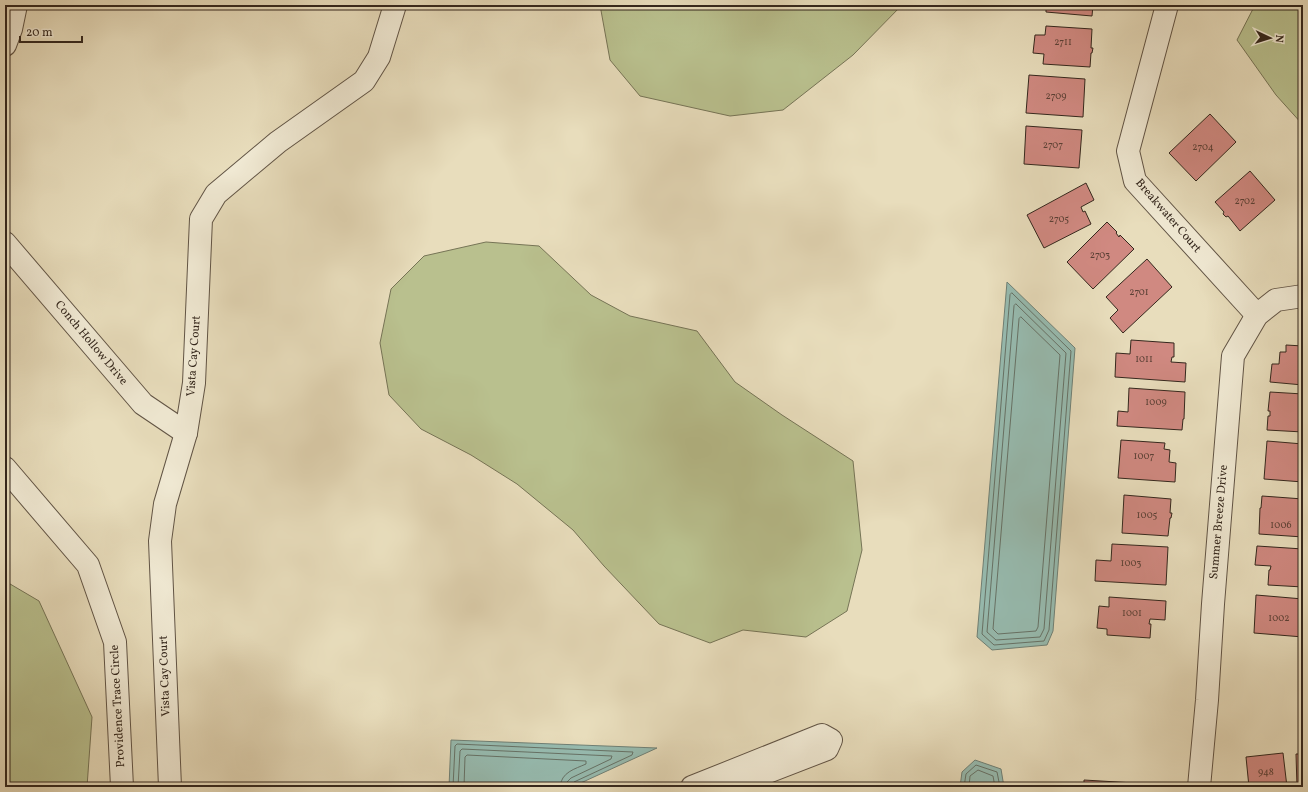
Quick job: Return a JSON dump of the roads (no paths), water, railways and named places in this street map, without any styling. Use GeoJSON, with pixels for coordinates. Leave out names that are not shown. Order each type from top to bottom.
{"type":"FeatureCollection","features":[{"type":"Feature","properties":{"kind":"street"},"geometry":{"type":"LineString","coordinates":[[5,44],[11,29],[16,5]]}},
{"type":"Feature","properties":{"kind":"street","name":"Vista Cay Court"},"geometry":{"type":"LineString","coordinates":[[170,787],[160,541],[165,504],[186,433],[194,383],[201,219],[216,194],[278,142],[364,81],[379,57],[395,5]]}},
{"type":"Feature","properties":{"kind":"street","name":"Breakwater Court"},"geometry":{"type":"LineString","coordinates":[[1167,5],[1128,151],[1135,181],[1257,316]]}},
{"type":"Feature","properties":{"kind":"street","name":"Conch Hollow Drive"},"geometry":{"type":"LineString","coordinates":[[5,243],[142,404],[186,433]]}},
{"type":"Feature","properties":{"kind":"street","name":"Summer Breeze Drive"},"geometry":{"type":"LineString","coordinates":[[1199,787],[1207,700],[1212,604],[1233,356],[1257,316],[1276,300],[1303,296]]}},
{"type":"Feature","properties":{"kind":"street","name":"Providence Trace Circle"},"geometry":{"type":"LineString","coordinates":[[5,468],[88,565],[115,642],[122,787]]}},
{"type":"Feature","properties":{"kind":"street"},"geometry":{"type":"LineString","coordinates":[[692,787],[822,735],[831,740],[827,749],[729,787]]}},
{"type":"Feature","properties":{"kind":"water"},"geometry":{"type":"Polygon","coordinates":[[[1007,282],[1075,348],[1053,631],[1047,645],[992,650],[977,637],[1007,282]]]}},
{"type":"Feature","properties":{"kind":"water"},"geometry":{"type":"Polygon","coordinates":[[[451,740],[657,748],[572,787],[449,787],[451,740]]]}},
{"type":"Feature","properties":{"kind":"water"},"geometry":{"type":"Polygon","coordinates":[[[975,760],[1001,769],[1004,787],[960,787],[962,772],[975,760]]]}}]}
